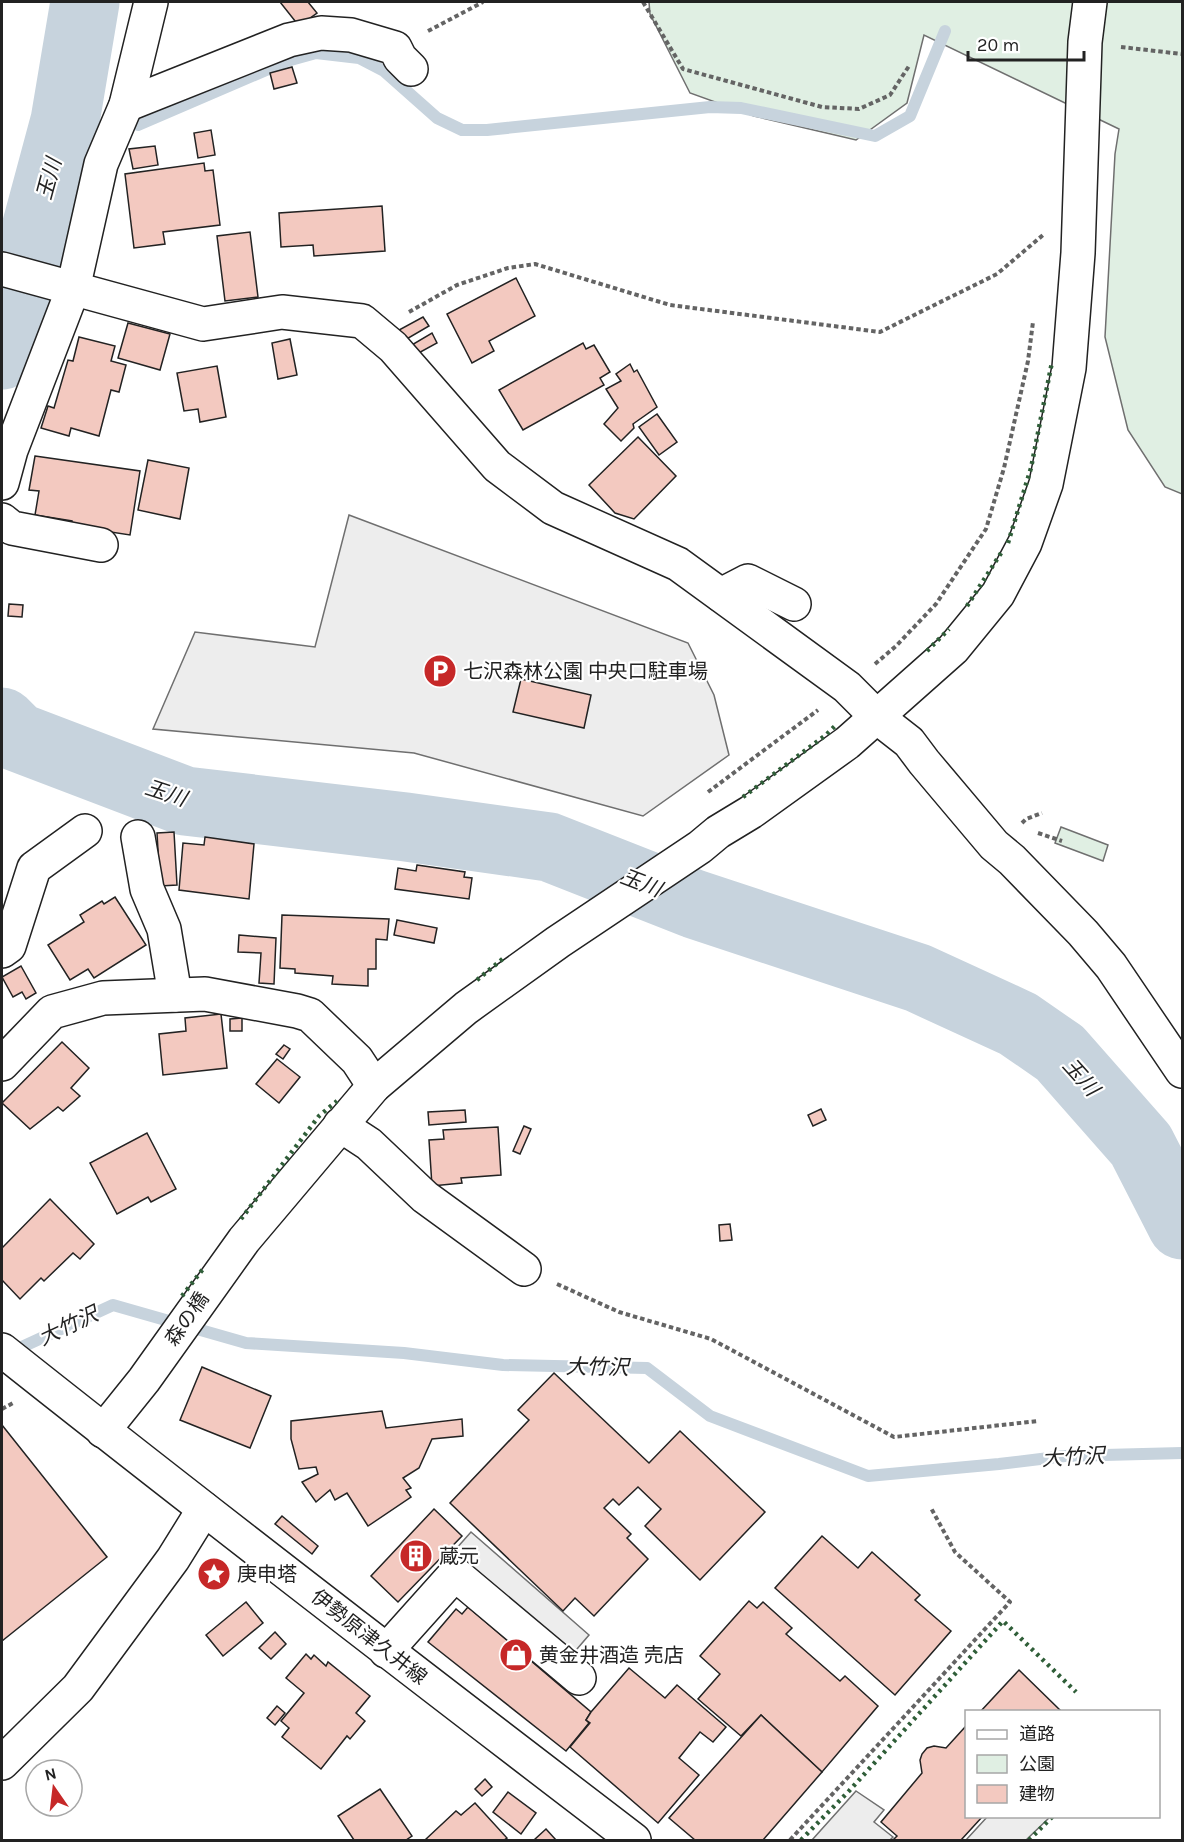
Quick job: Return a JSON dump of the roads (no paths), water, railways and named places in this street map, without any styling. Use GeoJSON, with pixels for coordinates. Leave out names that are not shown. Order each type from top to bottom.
{"type":"FeatureCollection","features":[{"type":"Feature","properties":{"kind":"street"},"geometry":{"type":"LineString","coordinates":[[2,483],[66,287],[101,164],[126,105],[151,2]]}},
{"type":"Feature","properties":{"kind":"street","name":"森の橋"},"geometry":{"type":"LineString","coordinates":[[103,1431],[244,1240],[374,1086],[466,1008],[558,942],[700,847],[718,832],[751,812],[847,743],[953,650],[998,594],[1025,543],[1046,484],[1069,368],[1079,218],[1085,42],[1090,2]]}},
{"type":"Feature","properties":{"kind":"street"},"geometry":{"type":"LineString","coordinates":[[126,105],[289,40],[321,33],[351,34],[403,59]]}},
{"type":"Feature","properties":{"kind":"street"},"geometry":{"type":"LineString","coordinates":[[2,269],[203,324],[282,312],[362,321],[393,347],[497,466],[553,508],[678,564],[847,687],[877,717],[909,742],[994,845],[1012,860],[1083,933],[1111,966],[1182,1071]]}},
{"type":"Feature","properties":{"kind":"street"},"geometry":{"type":"LineString","coordinates":[[2,520],[12,528],[101,545]]}},
{"type":"Feature","properties":{"kind":"street"},"geometry":{"type":"LineString","coordinates":[[722,595],[748,581],[794,604]]}},
{"type":"Feature","properties":{"kind":"street"},"geometry":{"type":"LineString","coordinates":[[2,951],[9,946],[34,868],[85,831]]}},
{"type":"Feature","properties":{"kind":"street"},"geometry":{"type":"LineString","coordinates":[[138,837],[147,889],[165,929],[175,995]]}},
{"type":"Feature","properties":{"kind":"street"},"geometry":{"type":"LineString","coordinates":[[2,1064],[52,1012],[103,998],[204,994],[310,1015],[357,1060],[374,1086]]}},
{"type":"Feature","properties":{"kind":"street"},"geometry":{"type":"LineString","coordinates":[[340,1125],[369,1144],[425,1197],[524,1269]]}},
{"type":"Feature","properties":{"kind":"street","name":"伊勢原津久井線"},"geometry":{"type":"LineString","coordinates":[[11,1358],[386,1651],[634,1840]]}},
{"type":"Feature","properties":{"kind":"street"},"geometry":{"type":"LineString","coordinates":[[2,1763],[78,1688],[173,1560],[204,1509]]}},
{"type":"Feature","properties":{"kind":"street"},"geometry":{"type":"LineString","coordinates":[[386,1651],[455,1574],[579,1678]]}},
{"type":"Feature","properties":{"kind":"waterway","name":"玉川"},"geometry":{"type":"LineString","coordinates":[[2,355],[65,121],[85,2]]}},
{"type":"Feature","properties":{"kind":"waterway"},"geometry":{"type":"LineString","coordinates":[[138,125],[287,61],[316,53],[359,58],[384,71],[437,118],[462,130],[487,130],[710,107],[741,108],[875,136],[910,116],[945,31]]}},
{"type":"Feature","properties":{"kind":"waterway"},"geometry":{"type":"LineString","coordinates":[[62,130],[91,133]]}},
{"type":"Feature","properties":{"kind":"waterway","name":"玉川"},"geometry":{"type":"LineString","coordinates":[[2,722],[17,737],[185,801],[406,827],[549,847],[694,904],[918,978],[1018,1024],[1060,1053],[1141,1145],[1182,1225]]}},
{"type":"Feature","properties":{"kind":"waterway","name":"大竹沢"},"geometry":{"type":"LineString","coordinates":[[11,1352],[113,1305],[246,1343],[404,1353],[503,1365],[647,1368],[710,1416],[868,1476],[1065,1456],[1182,1453]]}},
{"type":"Feature","properties":{"kind":"place","name":"七沢森林公園 中央口駐車場"},"geometry":{"type":"Point","coordinates":[440,671]}},
{"type":"Feature","properties":{"kind":"place","name":"蔵元"},"geometry":{"type":"Point","coordinates":[416,1556]}},
{"type":"Feature","properties":{"kind":"place","name":"庚申塔"},"geometry":{"type":"Point","coordinates":[214,1574]}},
{"type":"Feature","properties":{"kind":"place","name":"黄金井酒造 売店"},"geometry":{"type":"Point","coordinates":[516,1655]}}]}
